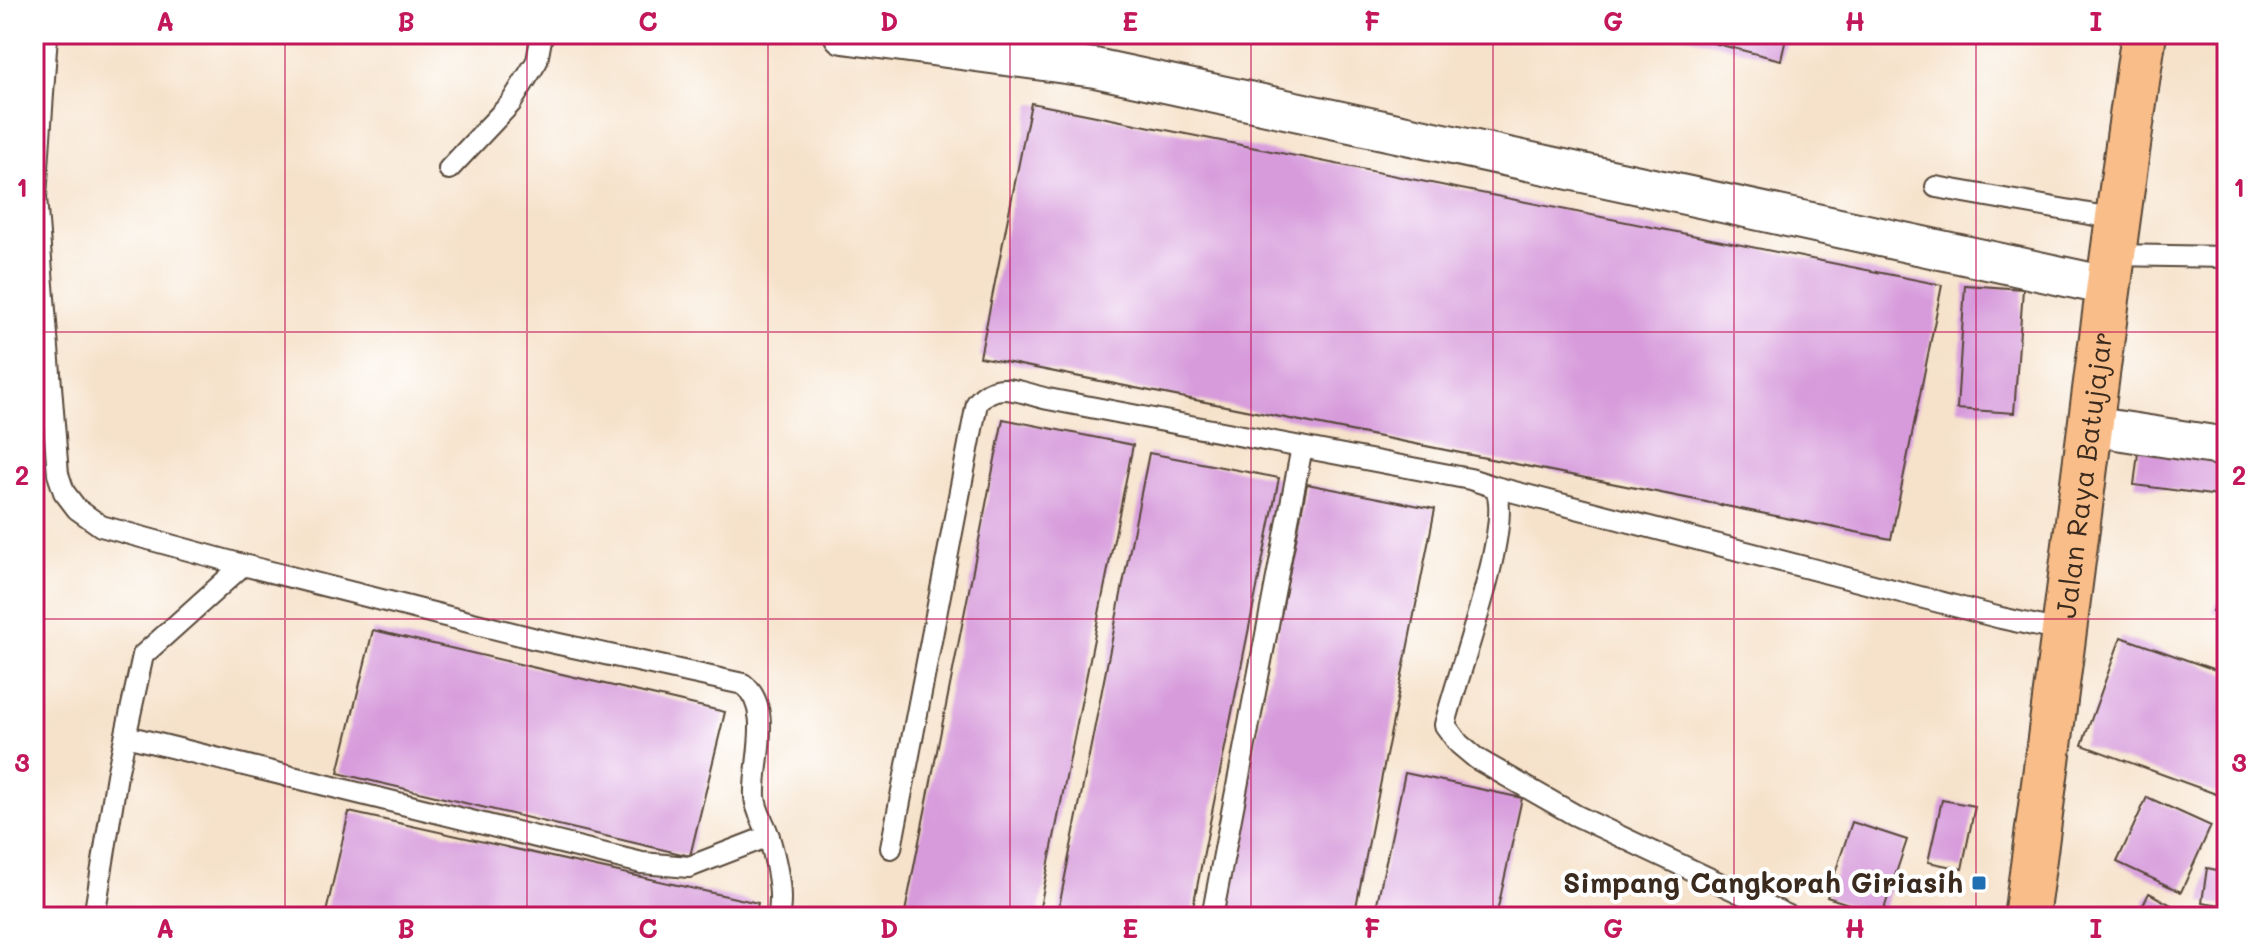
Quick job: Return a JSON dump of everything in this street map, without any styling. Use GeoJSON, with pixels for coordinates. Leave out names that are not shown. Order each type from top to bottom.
{"type":"FeatureCollection","features":[{"type":"Feature","properties":{"kind":"highway","name":"Jalan Raya Batujajar"},"geometry":{"type":"LineString","coordinates":[[2026,917],[2112,253],[2144,34]]}},
{"type":"Feature","properties":{"kind":"street"},"geometry":{"type":"LineString","coordinates":[[843,34],[1095,68],[2112,253]]}},
{"type":"Feature","properties":{"kind":"street"},"geometry":{"type":"LineString","coordinates":[[2090,426],[2227,447]]}},
{"type":"Feature","properties":{"kind":"lane"},"geometry":{"type":"LineString","coordinates":[[47,34],[36,197],[58,474],[64,492],[77,509],[101,526],[243,565],[536,639],[743,684],[752,691],[759,721],[755,798],[759,818],[769,836],[781,905],[778,917]]}},
{"type":"Feature","properties":{"kind":"lane"},"geometry":{"type":"LineString","coordinates":[[449,169],[511,103],[537,61],[542,34]]}},
{"type":"Feature","properties":{"kind":"lane"},"geometry":{"type":"LineString","coordinates":[[1936,187],[2112,253],[2227,257]]}},
{"type":"Feature","properties":{"kind":"lane"},"geometry":{"type":"LineString","coordinates":[[891,848],[977,403],[984,394],[999,388],[1470,479],[2065,632]]}},
{"type":"Feature","properties":{"kind":"lane"},"geometry":{"type":"LineString","coordinates":[[1212,917],[1302,447]]}},
{"type":"Feature","properties":{"kind":"lane"},"geometry":{"type":"LineString","coordinates":[[1495,487],[1500,495],[1501,507],[1495,553],[1445,725],[1459,744],[1477,759],[1575,815],[1791,917]]}},
{"type":"Feature","properties":{"kind":"lane"},"geometry":{"type":"LineString","coordinates":[[94,917],[143,655],[243,565]]}},
{"type":"Feature","properties":{"kind":"lane"},"geometry":{"type":"LineString","coordinates":[[126,736],[642,863],[689,867],[769,836]]}},
{"type":"Feature","properties":{"kind":"building"},"geometry":{"type":"Polygon","coordinates":[[[1677,34],[1787,34],[1781,60],[1677,34]]]}},
{"type":"Feature","properties":{"kind":"building"},"geometry":{"type":"Polygon","coordinates":[[[1031,103],[1942,285],[1891,539],[980,357],[1031,103]]]}},
{"type":"Feature","properties":{"kind":"building"},"geometry":{"type":"Polygon","coordinates":[[[1965,285],[2023,289],[2014,413],[1957,409],[1965,285]]]}},
{"type":"Feature","properties":{"kind":"building"},"geometry":{"type":"Polygon","coordinates":[[[1003,419],[1133,445],[1038,917],[904,917],[1003,419]]]}},
{"type":"Feature","properties":{"kind":"building"},"geometry":{"type":"Polygon","coordinates":[[[2139,445],[2227,457],[2227,497],[2134,485],[2139,445]]]}},
{"type":"Feature","properties":{"kind":"building"},"geometry":{"type":"Polygon","coordinates":[[[1149,453],[1279,478],[1191,917],[1057,917],[1149,453]]]}},
{"type":"Feature","properties":{"kind":"building"},"geometry":{"type":"Polygon","coordinates":[[[1307,484],[1435,509],[1354,917],[1249,917],[1222,912],[1307,484]]]}},
{"type":"Feature","properties":{"kind":"building"},"geometry":{"type":"Polygon","coordinates":[[[2227,586],[2227,619],[2212,611],[2227,586]]]}},
{"type":"Feature","properties":{"kind":"building"},"geometry":{"type":"Polygon","coordinates":[[[373,630],[725,712],[690,856],[338,773],[373,630]]]}},
{"type":"Feature","properties":{"kind":"building"},"geometry":{"type":"Polygon","coordinates":[[[2121,637],[2227,674],[2227,798],[2082,745],[2121,637]]]}},
{"type":"Feature","properties":{"kind":"building"},"geometry":{"type":"Polygon","coordinates":[[[1405,773],[1522,798],[1496,917],[1374,917],[1405,773]]]}},
{"type":"Feature","properties":{"kind":"building"},"geometry":{"type":"Polygon","coordinates":[[[2147,797],[2211,826],[2181,892],[2117,862],[2147,797]]]}},
{"type":"Feature","properties":{"kind":"building"},"geometry":{"type":"Polygon","coordinates":[[[1942,800],[1975,806],[1962,869],[1928,862],[1942,800]]]}},
{"type":"Feature","properties":{"kind":"building"},"geometry":{"type":"Polygon","coordinates":[[[349,812],[758,903],[754,917],[325,917],[349,812]]]}},
{"type":"Feature","properties":{"kind":"building"},"geometry":{"type":"Polygon","coordinates":[[[1852,822],[1907,840],[1882,915],[1827,897],[1852,822]]]}},
{"type":"Feature","properties":{"kind":"building"},"geometry":{"type":"Polygon","coordinates":[[[2207,868],[2227,872],[2227,906],[2202,902],[2207,868]]]}},
{"type":"Feature","properties":{"kind":"building"},"geometry":{"type":"Polygon","coordinates":[[[2149,893],[2184,912],[2181,917],[2137,917],[2149,893]]]}},
{"type":"Feature","properties":{"kind":"place","name":"Simpang Cangkorah Giriasih"},"geometry":{"type":"Point","coordinates":[1979,883]}}]}
